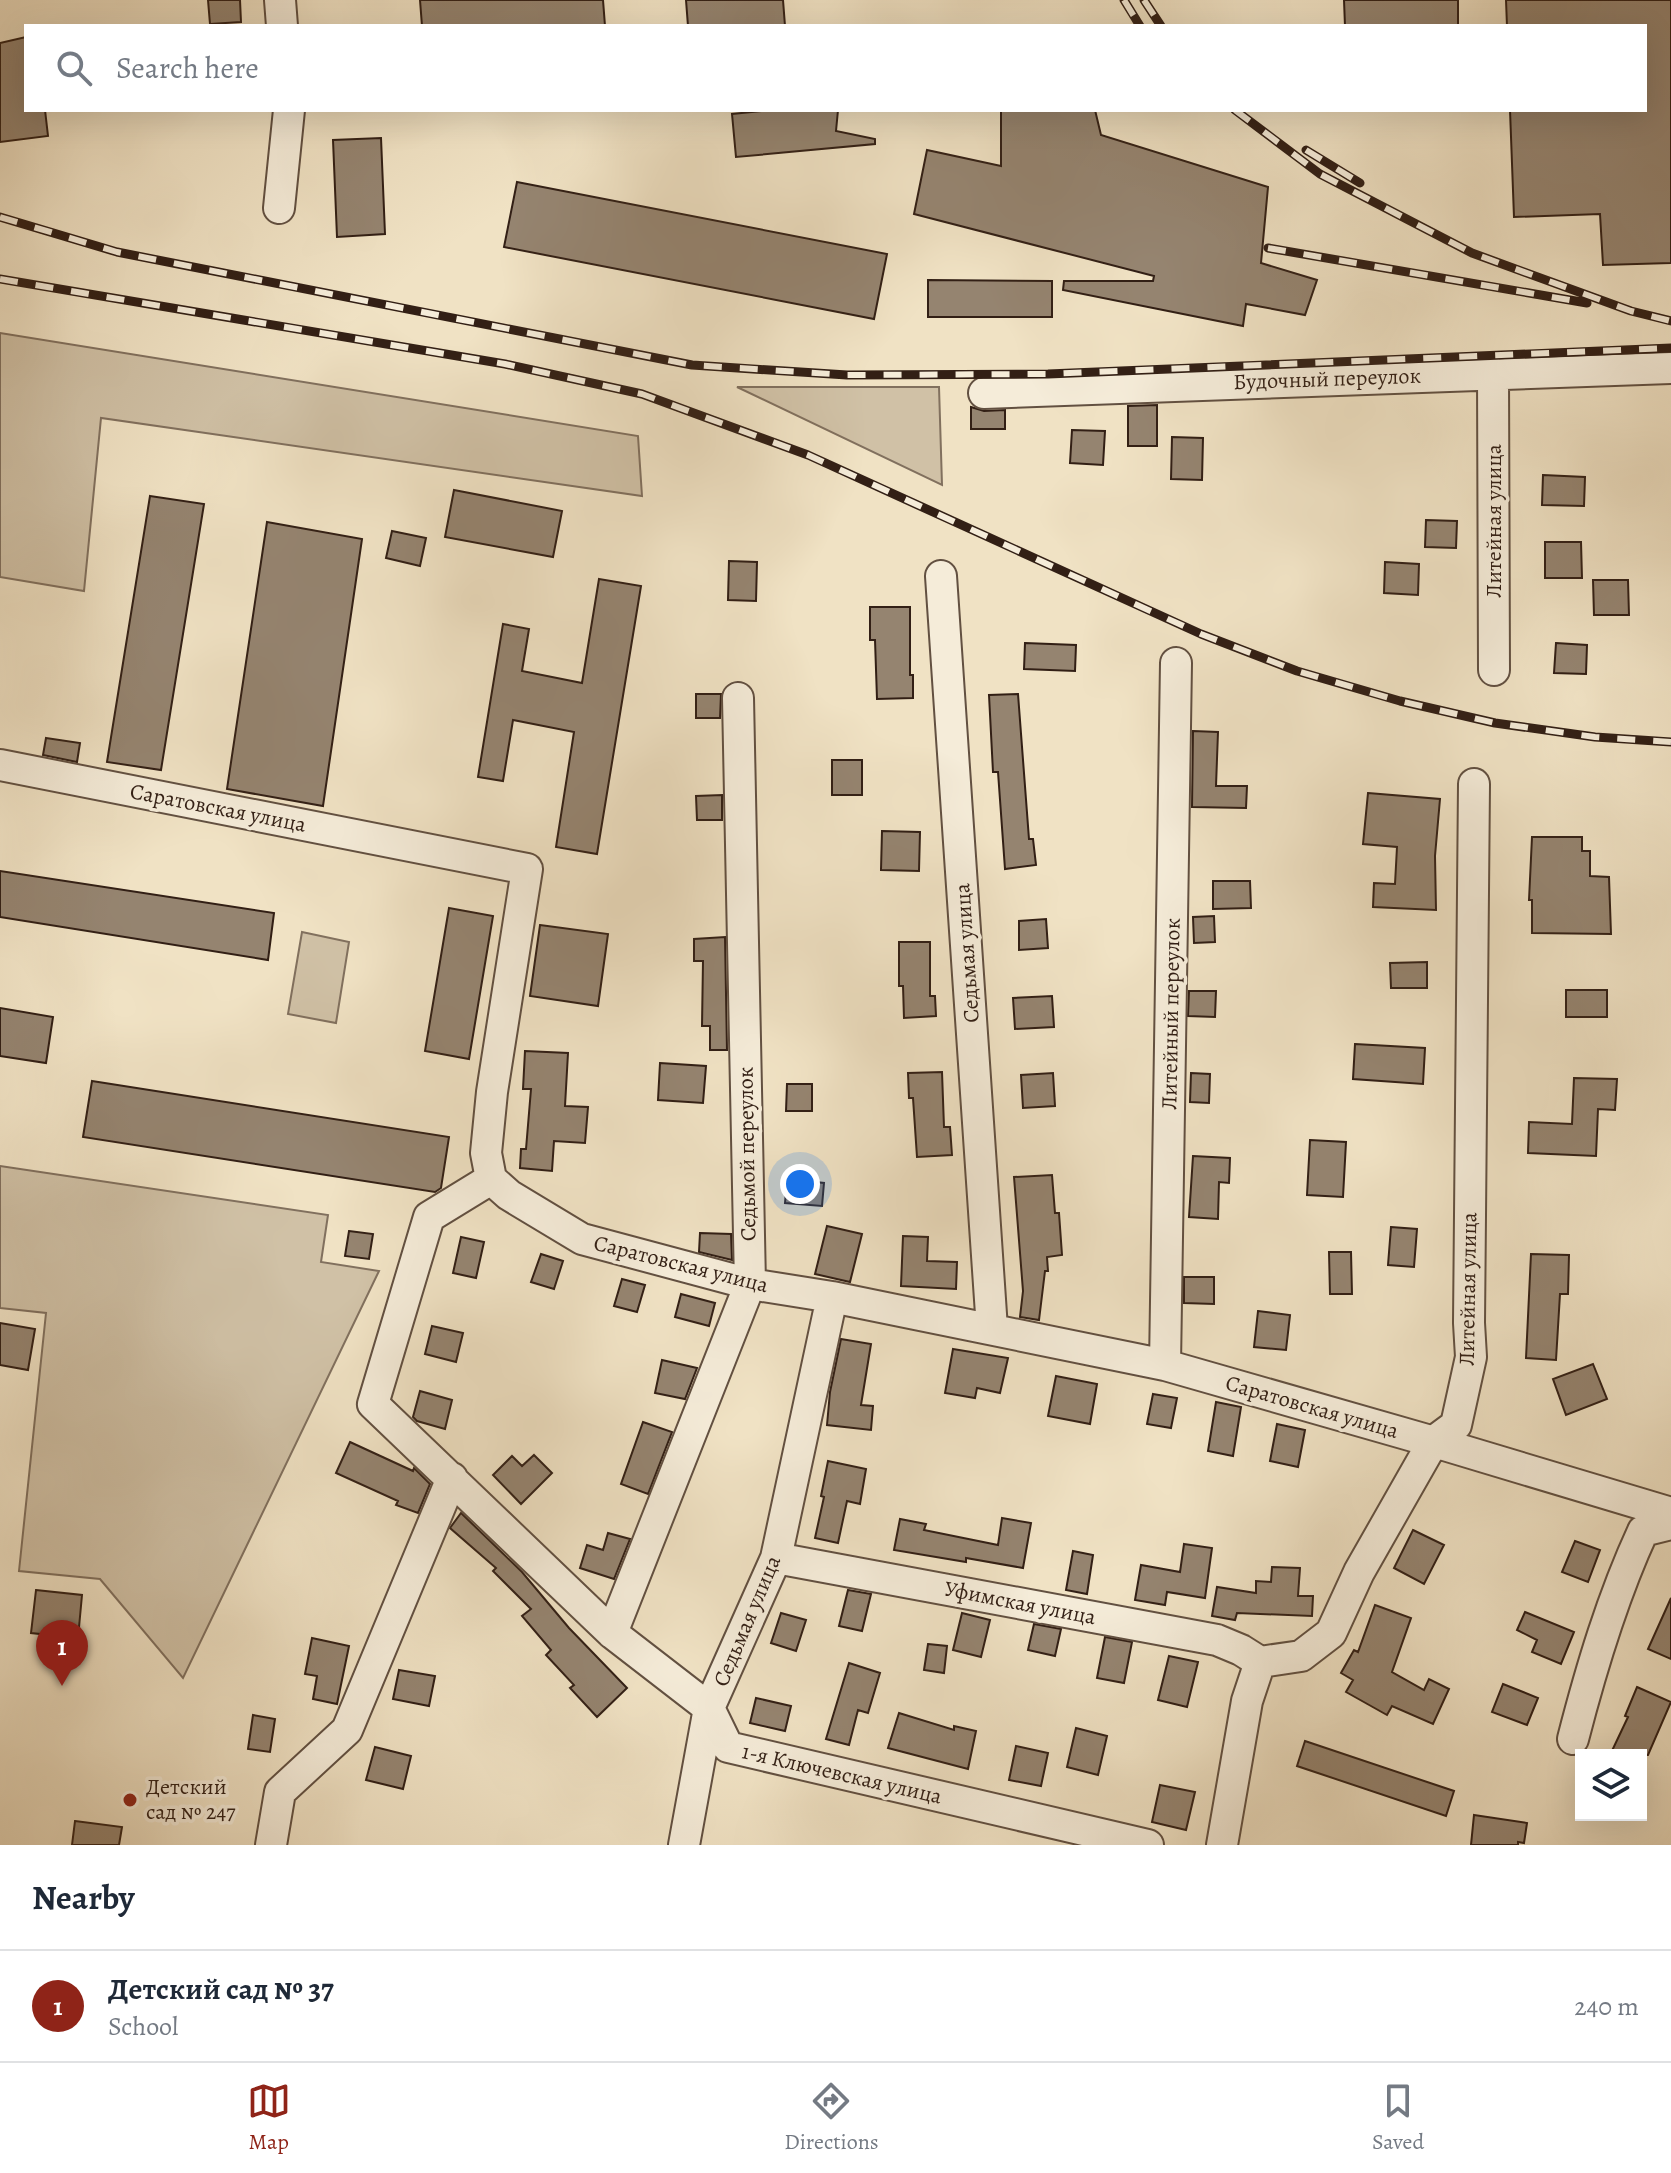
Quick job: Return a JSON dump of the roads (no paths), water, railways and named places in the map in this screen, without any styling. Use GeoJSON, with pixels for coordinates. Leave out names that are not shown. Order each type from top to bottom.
{"type":"FeatureCollection","features":[{"type":"Feature","properties":{"kind":"street"},"geometry":{"type":"LineString","coordinates":[[280,0],[282,24]]}},
{"type":"Feature","properties":{"kind":"street"},"geometry":{"type":"LineString","coordinates":[[279,208],[289,112]]}},
{"type":"Feature","properties":{"kind":"street","name":"Будочный переулок"},"geometry":{"type":"LineString","coordinates":[[984,393],[1671,368]]}},
{"type":"Feature","properties":{"kind":"street","name":"Литейная улица"},"geometry":{"type":"LineString","coordinates":[[1493,373],[1494,670]]}},
{"type":"Feature","properties":{"kind":"street","name":"Седьмая улица"},"geometry":{"type":"LineString","coordinates":[[941,576],[992,1329]]}},
{"type":"Feature","properties":{"kind":"street","name":"Литейный переулок"},"geometry":{"type":"LineString","coordinates":[[1165,1365],[1176,663]]}},
{"type":"Feature","properties":{"kind":"street","name":"Седьмой переулок"},"geometry":{"type":"LineString","coordinates":[[612,1633],[750,1284],[738,698]]}},
{"type":"Feature","properties":{"kind":"street","name":"Саратовская улица"},"geometry":{"type":"LineString","coordinates":[[0,765],[527,869],[492,1092],[486,1153],[491,1179],[509,1195],[582,1239],[750,1284],[832,1297],[1165,1365],[1671,1513]]}},
{"type":"Feature","properties":{"kind":"street","name":"Литейная улица"},"geometry":{"type":"LineString","coordinates":[[1260,1662],[1301,1656],[1331,1633],[1359,1572],[1433,1442],[1456,1425],[1471,1357],[1474,784]]}},
{"type":"Feature","properties":{"kind":"street","name":"1-я Ключевская улица"},"geometry":{"type":"LineString","coordinates":[[491,1179],[429,1217],[373,1404],[612,1633],[709,1708],[728,1747],[1148,1845]]}},
{"type":"Feature","properties":{"kind":"street","name":"Седьмая улица"},"geometry":{"type":"LineString","coordinates":[[684,1845],[709,1708],[776,1558],[832,1297]]}},
{"type":"Feature","properties":{"kind":"street"},"geometry":{"type":"LineString","coordinates":[[271,1845],[280,1792],[347,1730],[452,1478]]}},
{"type":"Feature","properties":{"kind":"street"},"geometry":{"type":"LineString","coordinates":[[1573,1739],[1590,1673],[1627,1566],[1643,1531],[1671,1524]]}},
{"type":"Feature","properties":{"kind":"street","name":"Уфимская улица"},"geometry":{"type":"LineString","coordinates":[[776,1558],[1217,1640],[1260,1662]]}},
{"type":"Feature","properties":{"kind":"street"},"geometry":{"type":"LineString","coordinates":[[1222,1845],[1247,1701],[1260,1662]]}},
{"type":"Feature","properties":{"kind":"railway"},"geometry":{"type":"LineString","coordinates":[[1124,0],[1139,24]]}},
{"type":"Feature","properties":{"kind":"railway"},"geometry":{"type":"LineString","coordinates":[[1144,0],[1160,24]]}},
{"type":"Feature","properties":{"kind":"railway"},"geometry":{"type":"LineString","coordinates":[[1238,112],[1320,174],[1472,253],[1631,311],[1671,321]]}},
{"type":"Feature","properties":{"kind":"railway"},"geometry":{"type":"LineString","coordinates":[[1306,150],[1360,183]]}},
{"type":"Feature","properties":{"kind":"railway"},"geometry":{"type":"LineString","coordinates":[[0,217],[117,252],[692,365],[847,375],[1048,374],[1671,348]]}},
{"type":"Feature","properties":{"kind":"railway"},"geometry":{"type":"LineString","coordinates":[[1268,248],[1587,303]]}},
{"type":"Feature","properties":{"kind":"railway"},"geometry":{"type":"LineString","coordinates":[[0,279],[505,364],[642,394],[808,455],[1201,634],[1297,671],[1400,701],[1495,723],[1595,737],[1671,742]]}},
{"type":"Feature","properties":{"kind":"place","name":"Детский сад № 37"},"geometry":{"type":"Point","coordinates":[62,1686]}},
{"type":"Feature","properties":{"kind":"place","name":"Детский сад № 247"},"geometry":{"type":"Point","coordinates":[130,1800]}}]}
